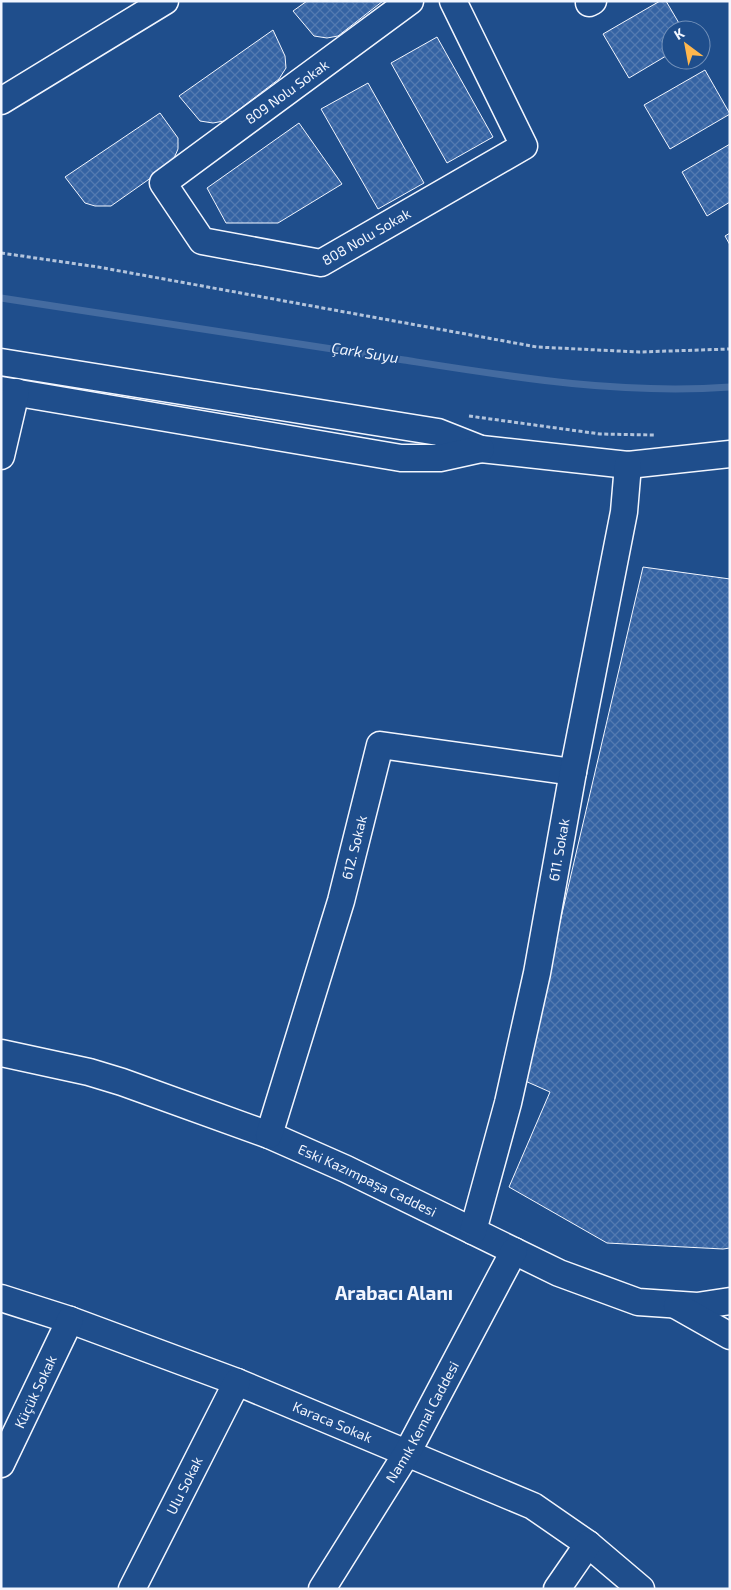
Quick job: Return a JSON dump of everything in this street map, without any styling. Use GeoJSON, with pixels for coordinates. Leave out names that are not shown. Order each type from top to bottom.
{"type":"FeatureCollection","features":[{"type":"Feature","properties":{"kind":"street"},"geometry":{"type":"LineString","coordinates":[[1,101],[165,1]]}},
{"type":"Feature","properties":{"kind":"street","name":"809 Nolu Sokak"},"geometry":{"type":"LineString","coordinates":[[163,183],[410,1]]}},
{"type":"Feature","properties":{"kind":"street","name":"808 Nolu Sokak"},"geometry":{"type":"LineString","coordinates":[[163,183],[202,241],[321,263],[524,146],[453,1]]}},
{"type":"Feature","properties":{"kind":"street"},"geometry":{"type":"LineString","coordinates":[[1,362],[438,432],[481,449],[628,465],[730,454]]}},
{"type":"Feature","properties":{"kind":"street"},"geometry":{"type":"LineString","coordinates":[[1,456],[9,391],[401,458],[440,458],[481,449]]}},
{"type":"Feature","properties":{"kind":"street","name":"611. Sokak"},"geometry":{"type":"LineString","coordinates":[[473,1231],[508,1103],[537,973],[573,772],[624,512],[628,465]]}},
{"type":"Feature","properties":{"kind":"street","name":"612. Sokak"},"geometry":{"type":"LineString","coordinates":[[269,1135],[341,901],[380,745],[573,772]]}},
{"type":"Feature","properties":{"kind":"street","name":"Eski Kazımpaşa Caddesi"},"geometry":{"type":"LineString","coordinates":[[1,1053],[97,1074],[269,1135],[346,1169],[560,1273],[638,1302],[697,1306],[730,1301]]}},
{"type":"Feature","properties":{"kind":"street","name":"Namık Kemal Caddesi"},"geometry":{"type":"LineString","coordinates":[[322,1589],[407,1453],[514,1250]]}},
{"type":"Feature","properties":{"kind":"street","name":"Karaca Sokak"},"geometry":{"type":"LineString","coordinates":[[1,1298],[70,1320],[237,1382],[533,1506],[588,1544],[641,1589]]}},
{"type":"Feature","properties":{"kind":"street"},"geometry":{"type":"LineString","coordinates":[[674,1305],[730,1336]]}},
{"type":"Feature","properties":{"kind":"street","name":"Küçük Sokak"},"geometry":{"type":"LineString","coordinates":[[1,1464],[70,1320]]}},
{"type":"Feature","properties":{"kind":"street","name":"Ulu Sokak"},"geometry":{"type":"LineString","coordinates":[[132,1589],[237,1382]]}},
{"type":"Feature","properties":{"kind":"street"},"geometry":{"type":"LineString","coordinates":[[557,1589],[588,1544]]}},
{"type":"Feature","properties":{"kind":"path"},"geometry":{"type":"LineString","coordinates":[[1,253],[98,267],[538,347],[639,352],[730,349]]}},
{"type":"Feature","properties":{"kind":"building"},"geometry":{"type":"Polygon","coordinates":[[[307,1],[383,1],[338,36],[327,38],[314,36],[293,11],[307,1]]]}},
{"type":"Feature","properties":{"kind":"building"},"geometry":{"type":"Polygon","coordinates":[[[660,1],[666,1],[677,20],[661,20],[661,59],[629,78],[603,34],[660,1]]]}},
{"type":"Feature","properties":{"kind":"building"},"geometry":{"type":"Polygon","coordinates":[[[273,30],[285,56],[286,68],[279,79],[224,121],[213,123],[200,121],[179,96],[273,30]]]}},
{"type":"Feature","properties":{"kind":"building"},"geometry":{"type":"Polygon","coordinates":[[[437,37],[493,137],[447,163],[391,63],[437,37]]]}},
{"type":"Feature","properties":{"kind":"building"},"geometry":{"type":"Polygon","coordinates":[[[705,70],[730,114],[670,149],[644,105],[705,70]]]}},
{"type":"Feature","properties":{"kind":"building"},"geometry":{"type":"Polygon","coordinates":[[[368,83],[424,183],[378,209],[321,109],[368,83]]]}},
{"type":"Feature","properties":{"kind":"building"},"geometry":{"type":"Polygon","coordinates":[[[160,113],[178,138],[178,149],[172,163],[111,206],[95,206],[85,203],[65,177],[160,113]]]}},
{"type":"Feature","properties":{"kind":"building"},"geometry":{"type":"Polygon","coordinates":[[[299,123],[342,184],[278,223],[226,223],[207,188],[299,123]]]}},
{"type":"Feature","properties":{"kind":"building"},"geometry":{"type":"Polygon","coordinates":[[[730,144],[730,202],[707,216],[682,172],[730,144]]]}},
{"type":"Feature","properties":{"kind":"building"},"geometry":{"type":"Polygon","coordinates":[[[730,233],[730,245],[725,236],[730,233]]]}},
{"type":"Feature","properties":{"kind":"building"},"geometry":{"type":"Polygon","coordinates":[[[643,567],[730,579],[730,1248],[723,1249],[607,1243],[509,1187],[550,1092],[523,1080],[643,567]]]}},
{"type":"Feature","properties":{"kind":"waterway","name":"Çark Suyu"},"geometry":{"type":"LineString","coordinates":[[1,298],[566,383],[648,389],[730,387]]}},
{"type":"Feature","properties":{"kind":"district","name":"Arabacı Alanı"},"geometry":{"type":"Point","coordinates":[394,1293]}}]}
